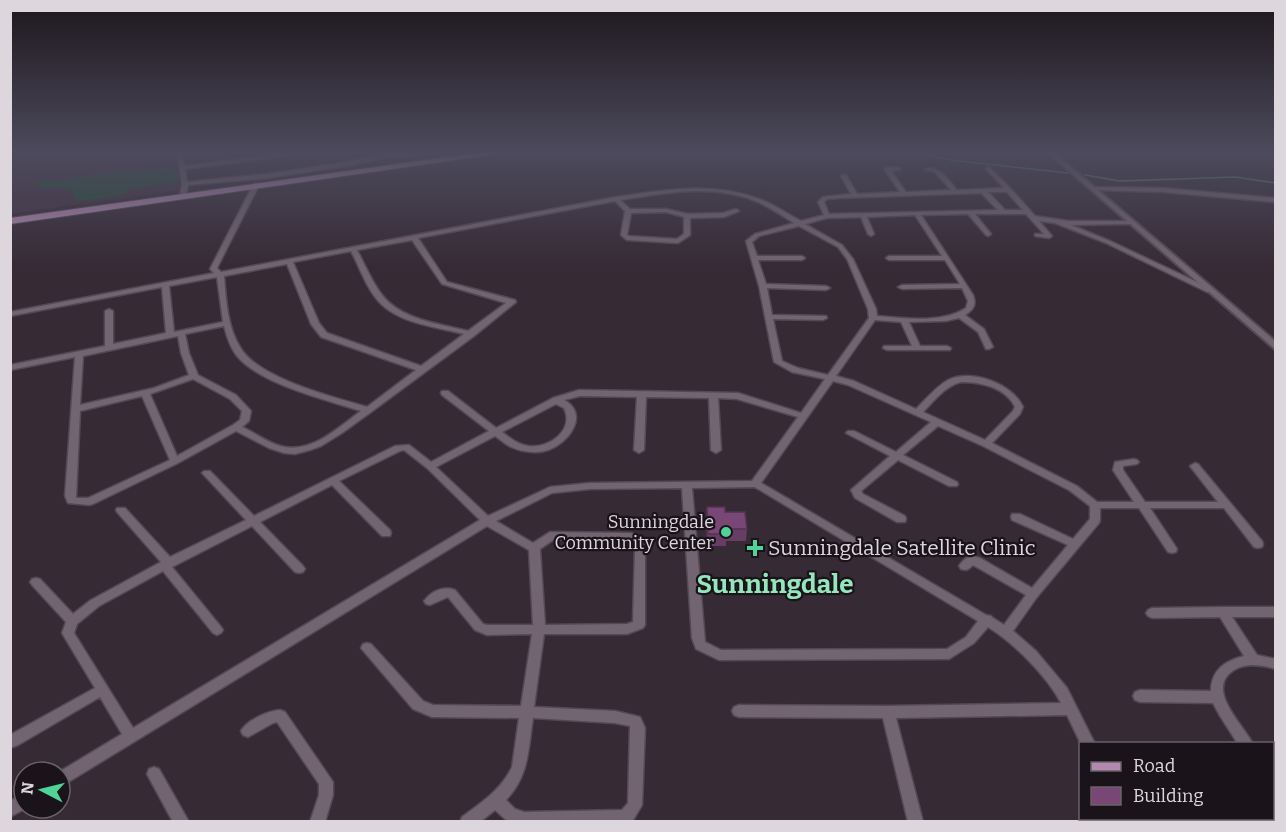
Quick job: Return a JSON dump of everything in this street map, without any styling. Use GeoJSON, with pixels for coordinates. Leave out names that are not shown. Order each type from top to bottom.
{"type":"FeatureCollection","features":[{"type":"Feature","properties":{"kind":"main road"},"geometry":{"type":"LineString","coordinates":[[10,219],[193,190]]}},
{"type":"Feature","properties":{"kind":"main road"},"geometry":{"type":"LineString","coordinates":[[10,219],[36,217],[198,190]]}},
{"type":"Feature","properties":{"kind":"main road"},"geometry":{"type":"LineString","coordinates":[[10,228],[36,217]]}},
{"type":"Feature","properties":{"kind":"street"},"geometry":{"type":"LineString","coordinates":[[184,191],[190,190]]}},
{"type":"Feature","properties":{"kind":"street"},"geometry":{"type":"LineString","coordinates":[[254,190],[213,269],[219,274],[227,323],[240,353],[254,367],[270,375],[368,410]]}},
{"type":"Feature","properties":{"kind":"street"},"geometry":{"type":"LineString","coordinates":[[10,314],[616,199],[675,190],[713,190],[735,193],[760,201],[835,242],[845,250],[872,309],[873,318],[755,484]]}},
{"type":"Feature","properties":{"kind":"street"},"geometry":{"type":"LineString","coordinates":[[852,190],[855,195]]}},
{"type":"Feature","properties":{"kind":"street"},"geometry":{"type":"LineString","coordinates":[[827,216],[821,204],[822,200],[855,195],[1009,190],[1049,236],[1037,236]]}},
{"type":"Feature","properties":{"kind":"street"},"geometry":{"type":"LineString","coordinates":[[1095,190],[1275,347]]}},
{"type":"Feature","properties":{"kind":"street"},"geometry":{"type":"LineString","coordinates":[[1151,190],[1275,200]]}},
{"type":"Feature","properties":{"kind":"street"},"geometry":{"type":"LineString","coordinates":[[983,191],[1003,212]]}},
{"type":"Feature","properties":{"kind":"street"},"geometry":{"type":"LineString","coordinates":[[616,199],[628,211],[670,211],[687,216],[724,215],[736,211]]}},
{"type":"Feature","properties":{"kind":"street"},"geometry":{"type":"LineString","coordinates":[[628,211],[624,235],[632,239],[682,240],[687,236],[687,216]]}},
{"type":"Feature","properties":{"kind":"street"},"geometry":{"type":"LineString","coordinates":[[970,212],[988,234]]}},
{"type":"Feature","properties":{"kind":"street"},"geometry":{"type":"LineString","coordinates":[[1028,212],[827,216],[750,238],[748,241],[756,258],[763,286],[778,362],[818,375],[832,376],[851,382],[986,444],[1073,488],[1095,506],[1226,505]]}},
{"type":"Feature","properties":{"kind":"street"},"geometry":{"type":"LineString","coordinates":[[873,318],[935,320],[960,315],[967,311],[971,304],[964,286],[917,214]]}},
{"type":"Feature","properties":{"kind":"street"},"geometry":{"type":"LineString","coordinates":[[1100,222],[1122,214]]}},
{"type":"Feature","properties":{"kind":"street"},"geometry":{"type":"LineString","coordinates":[[864,217],[871,234]]}},
{"type":"Feature","properties":{"kind":"street"},"geometry":{"type":"LineString","coordinates":[[1034,218],[1056,221],[1131,222]]}},
{"type":"Feature","properties":{"kind":"street"},"geometry":{"type":"LineString","coordinates":[[1056,221],[1108,242],[1210,290]]}},
{"type":"Feature","properties":{"kind":"street"},"geometry":{"type":"LineString","coordinates":[[236,427],[282,450],[302,450],[315,445],[368,410],[512,302],[444,283],[414,237]]}},
{"type":"Feature","properties":{"kind":"street"},"geometry":{"type":"LineString","coordinates":[[353,249],[379,296],[391,308],[412,317],[471,334]]}},
{"type":"Feature","properties":{"kind":"street"},"geometry":{"type":"LineString","coordinates":[[756,258],[802,258]]}},
{"type":"Feature","properties":{"kind":"street"},"geometry":{"type":"LineString","coordinates":[[889,258],[945,258]]}},
{"type":"Feature","properties":{"kind":"street"},"geometry":{"type":"LineString","coordinates":[[290,261],[315,324],[324,335],[422,369]]}},
{"type":"Feature","properties":{"kind":"street"},"geometry":{"type":"LineString","coordinates":[[165,285],[170,334]]}},
{"type":"Feature","properties":{"kind":"street"},"geometry":{"type":"LineString","coordinates":[[763,286],[826,288]]}},
{"type":"Feature","properties":{"kind":"street"},"geometry":{"type":"LineString","coordinates":[[902,287],[964,286]]}},
{"type":"Feature","properties":{"kind":"street"},"geometry":{"type":"LineString","coordinates":[[109,311],[109,348]]}},
{"type":"Feature","properties":{"kind":"street"},"geometry":{"type":"LineString","coordinates":[[960,315],[981,331],[988,347]]}},
{"type":"Feature","properties":{"kind":"street"},"geometry":{"type":"LineString","coordinates":[[769,317],[823,318]]}},
{"type":"Feature","properties":{"kind":"street"},"geometry":{"type":"LineString","coordinates":[[904,320],[917,348]]}},
{"type":"Feature","properties":{"kind":"street"},"geometry":{"type":"LineString","coordinates":[[10,368],[227,323]]}},
{"type":"Feature","properties":{"kind":"street"},"geometry":{"type":"LineString","coordinates":[[80,354],[70,496],[72,501],[89,502],[175,461],[244,421],[247,411],[233,398],[194,376],[185,353],[181,332]]}},
{"type":"Feature","properties":{"kind":"street"},"geometry":{"type":"LineString","coordinates":[[887,348],[947,348]]}},
{"type":"Feature","properties":{"kind":"street"},"geometry":{"type":"LineString","coordinates":[[76,409],[145,393],[194,376]]}},
{"type":"Feature","properties":{"kind":"street"},"geometry":{"type":"LineString","coordinates":[[916,413],[957,380],[983,382],[1000,388],[1016,398],[1019,407],[1017,412],[986,444]]}},
{"type":"Feature","properties":{"kind":"street"},"geometry":{"type":"LineString","coordinates":[[145,393],[175,461]]}},
{"type":"Feature","properties":{"kind":"street"},"geometry":{"type":"LineString","coordinates":[[445,393],[518,447],[546,448],[563,437],[570,427],[568,407],[556,400]]}},
{"type":"Feature","properties":{"kind":"street"},"geometry":{"type":"LineString","coordinates":[[430,466],[556,400],[579,393],[747,397],[804,416]]}},
{"type":"Feature","properties":{"kind":"street"},"geometry":{"type":"LineString","coordinates":[[639,450],[642,394]]}},
{"type":"Feature","properties":{"kind":"street"},"geometry":{"type":"LineString","coordinates":[[713,395],[716,450]]}},
{"type":"Feature","properties":{"kind":"street"},"geometry":{"type":"LineString","coordinates":[[901,519],[859,496],[856,490],[898,458],[937,422]]}},
{"type":"Feature","properties":{"kind":"street"},"geometry":{"type":"LineString","coordinates":[[851,434],[953,484]]}},
{"type":"Feature","properties":{"kind":"street"},"geometry":{"type":"LineString","coordinates":[[131,736],[68,633],[72,621],[95,603],[167,564],[402,447],[411,450],[430,466],[487,521],[534,548]]}},
{"type":"Feature","properties":{"kind":"street"},"geometry":{"type":"LineString","coordinates":[[1134,462],[1122,463],[1118,467],[1172,549]]}},
{"type":"Feature","properties":{"kind":"street"},"geometry":{"type":"LineString","coordinates":[[1195,466],[1258,544]]}},
{"type":"Feature","properties":{"kind":"street"},"geometry":{"type":"LineString","coordinates":[[207,473],[299,569]]}},
{"type":"Feature","properties":{"kind":"street"},"geometry":{"type":"LineString","coordinates":[[332,480],[386,533]]}},
{"type":"Feature","properties":{"kind":"street"},"geometry":{"type":"LineString","coordinates":[[72,772],[487,521],[550,489],[601,485],[755,484],[1006,632],[1050,677],[1071,709],[1087,742]]}},
{"type":"Feature","properties":{"kind":"street"},"geometry":{"type":"LineString","coordinates":[[687,486],[698,638],[700,645],[713,653],[719,655],[950,654],[969,640],[987,619]]}},
{"type":"Feature","properties":{"kind":"street"},"geometry":{"type":"LineString","coordinates":[[1006,632],[1033,594],[1095,520],[1095,506]]}},
{"type":"Feature","properties":{"kind":"street"},"geometry":{"type":"LineString","coordinates":[[121,510],[167,564],[217,630]]}},
{"type":"Feature","properties":{"kind":"street"},"geometry":{"type":"LineString","coordinates":[[1016,517],[1075,544]]}},
{"type":"Feature","properties":{"kind":"street"},"geometry":{"type":"LineString","coordinates":[[430,601],[444,592],[451,593],[479,627],[487,630],[627,629],[639,625],[640,548],[637,541],[631,537],[561,535],[550,536],[534,548]]}},
{"type":"Feature","properties":{"kind":"street"},"geometry":{"type":"LineString","coordinates":[[467,822],[496,801],[510,786],[519,767],[539,630],[534,548]]}},
{"type":"Feature","properties":{"kind":"street"},"geometry":{"type":"LineString","coordinates":[[965,566],[971,560],[976,561],[1033,594]]}},
{"type":"Feature","properties":{"kind":"street"},"geometry":{"type":"LineString","coordinates":[[36,582],[72,621]]}},
{"type":"Feature","properties":{"kind":"street"},"geometry":{"type":"LineString","coordinates":[[1223,612],[1253,659]]}},
{"type":"Feature","properties":{"kind":"street"},"geometry":{"type":"LineString","coordinates":[[1152,613],[1275,612]]}},
{"type":"Feature","properties":{"kind":"street"},"geometry":{"type":"LineString","coordinates":[[367,648],[423,708],[447,712],[528,712],[615,717],[635,721],[638,728],[635,805],[626,817],[524,819],[510,814],[496,801]]}},
{"type":"Feature","properties":{"kind":"street"},"geometry":{"type":"LineString","coordinates":[[1245,742],[1217,697],[1217,682],[1222,673],[1239,661],[1253,659],[1275,664]]}},
{"type":"Feature","properties":{"kind":"street"},"geometry":{"type":"LineString","coordinates":[[13,741],[102,690]]}},
{"type":"Feature","properties":{"kind":"street"},"geometry":{"type":"LineString","coordinates":[[1140,696],[1217,697]]}},
{"type":"Feature","properties":{"kind":"street"},"geometry":{"type":"LineString","coordinates":[[739,711],[888,712],[1071,709]]}},
{"type":"Feature","properties":{"kind":"street"},"geometry":{"type":"LineString","coordinates":[[888,712],[916,822]]}},
{"type":"Feature","properties":{"kind":"street"},"geometry":{"type":"LineString","coordinates":[[248,731],[271,717],[280,716],[326,783],[326,795],[317,822]]}},
{"type":"Feature","properties":{"kind":"street"},"geometry":{"type":"LineString","coordinates":[[154,774],[182,822]]}},
{"type":"Feature","properties":{"kind":"shaded area"},"geometry":{"type":"Polygon","coordinates":[[[11,190],[175,190],[173,191],[11,214],[11,190]]]}},
{"type":"Feature","properties":{"kind":"green space"},"geometry":{"type":"Polygon","coordinates":[[[68,190],[129,190],[124,194],[76,201],[73,192],[68,190]]]}},
{"type":"Feature","properties":{"kind":"building"},"geometry":{"type":"Polygon","coordinates":[[[707,507],[725,507],[725,512],[745,512],[747,529],[726,529],[727,534],[708,534],[707,507]]]}},
{"type":"Feature","properties":{"kind":"place","name":"Sunningdale Community Center"},"geometry":{"type":"Point","coordinates":[726,532]}},
{"type":"Feature","properties":{"kind":"place","name":"Sunningdale Satellite Clinic"},"geometry":{"type":"Point","coordinates":[755,548]}},
{"type":"Feature","properties":{"kind":"district","name":"Sunningdale"},"geometry":{"type":"Point","coordinates":[775,584]}}]}
